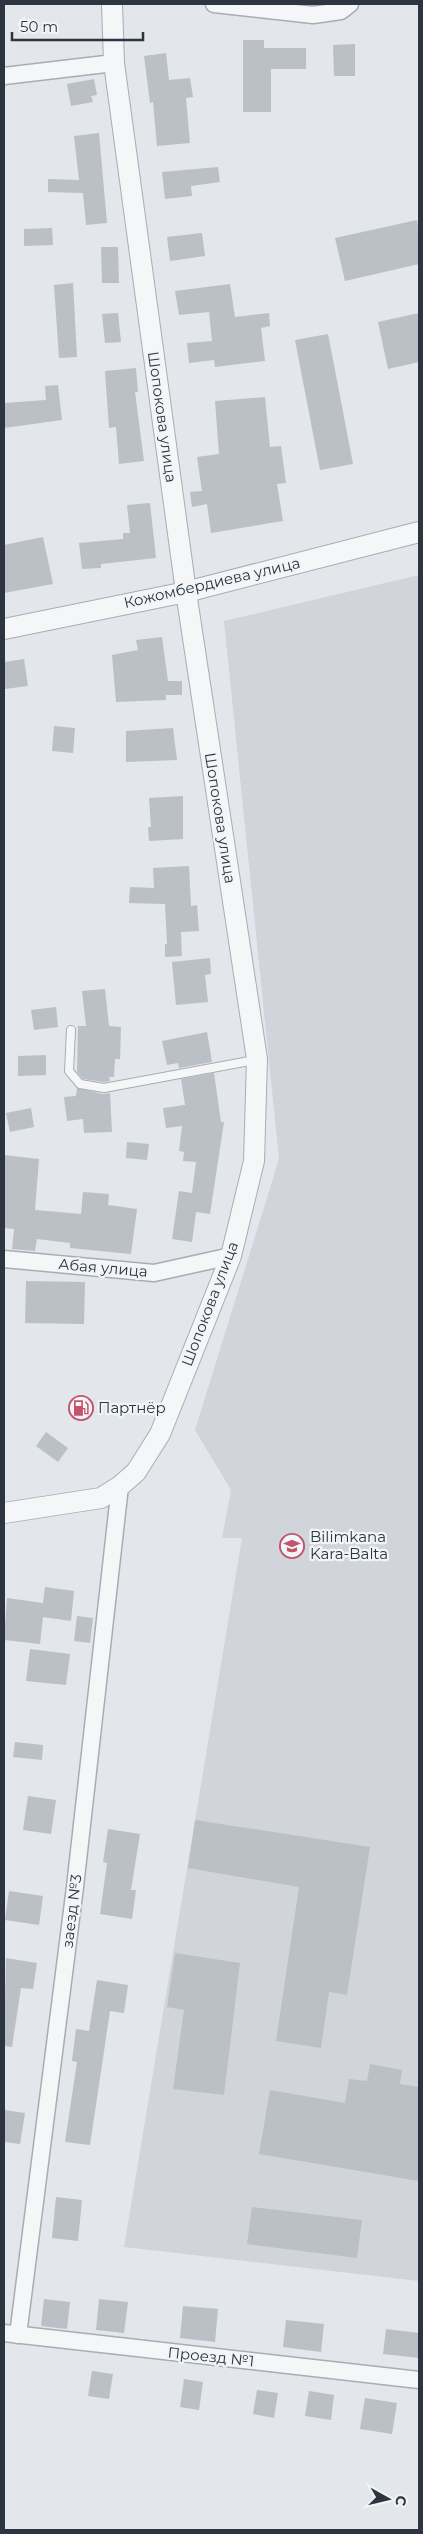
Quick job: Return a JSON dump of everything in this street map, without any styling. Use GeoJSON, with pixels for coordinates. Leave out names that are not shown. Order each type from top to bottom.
{"type":"FeatureCollection","features":[{"type":"Feature","properties":{"kind":"street","name":"Шопокова улица"},"geometry":{"type":"LineString","coordinates":[[4,1513],[101,1498],[120,1486],[136,1472],[160,1434],[231,1256],[254,1161],[257,1059],[186,592],[114,64],[112,4]]}},
{"type":"Feature","properties":{"kind":"street"},"geometry":{"type":"LineString","coordinates":[[214,4],[313,15],[341,11],[350,4]]}},
{"type":"Feature","properties":{"kind":"street"},"geometry":{"type":"LineString","coordinates":[[4,76],[114,64]]}},
{"type":"Feature","properties":{"kind":"street","name":"Кожомбердиева улица"},"geometry":{"type":"LineString","coordinates":[[4,629],[186,592],[419,532]]}},
{"type":"Feature","properties":{"kind":"street","name":"Абая улица"},"geometry":{"type":"LineString","coordinates":[[4,1259],[154,1273],[231,1256]]}},
{"type":"Feature","properties":{"kind":"street","name":"заезд №3"},"geometry":{"type":"LineString","coordinates":[[11,2334],[76,1887],[120,1486]]}},
{"type":"Feature","properties":{"kind":"street","name":"Проезд №1"},"geometry":{"type":"LineString","coordinates":[[11,2334],[419,2380]]}},
{"type":"Feature","properties":{"kind":"lane"},"geometry":{"type":"LineString","coordinates":[[71,1030],[69,1071],[80,1084],[104,1088],[257,1059]]}},
{"type":"Feature","properties":{"kind":"shaded area"},"geometry":{"type":"Polygon","coordinates":[[[419,575],[419,2281],[124,2247],[242,1538],[222,1538],[231,1490],[195,1430],[279,1159],[224,621],[419,575]]]}},
{"type":"Feature","properties":{"kind":"building"},"geometry":{"type":"Polygon","coordinates":[[[243,40],[264,40],[264,48],[306,48],[306,69],[271,69],[271,112],[243,112],[243,40]]]}},
{"type":"Feature","properties":{"kind":"building"},"geometry":{"type":"Polygon","coordinates":[[[355,44],[355,76],[334,76],[333,45],[355,44]]]}},
{"type":"Feature","properties":{"kind":"building"},"geometry":{"type":"Polygon","coordinates":[[[166,53],[169,80],[190,78],[193,97],[186,98],[190,143],[157,146],[153,102],[150,103],[144,56],[166,53]]]}},
{"type":"Feature","properties":{"kind":"building"},"geometry":{"type":"Polygon","coordinates":[[[94,79],[97,95],[91,96],[93,102],[71,106],[67,84],[94,79]]]}},
{"type":"Feature","properties":{"kind":"building"},"geometry":{"type":"Polygon","coordinates":[[[99,133],[107,223],[86,225],[83,193],[48,192],[48,179],[79,180],[74,136],[99,133]]]}},
{"type":"Feature","properties":{"kind":"building"},"geometry":{"type":"Polygon","coordinates":[[[218,167],[220,182],[191,186],[192,196],[165,199],[162,172],[218,167]]]}},
{"type":"Feature","properties":{"kind":"building"},"geometry":{"type":"Polygon","coordinates":[[[417,220],[419,264],[345,281],[335,238],[417,220]]]}},
{"type":"Feature","properties":{"kind":"building"},"geometry":{"type":"Polygon","coordinates":[[[52,228],[53,245],[24,246],[24,229],[52,228]]]}},
{"type":"Feature","properties":{"kind":"building"},"geometry":{"type":"Polygon","coordinates":[[[202,233],[205,256],[170,261],[167,237],[202,233]]]}},
{"type":"Feature","properties":{"kind":"building"},"geometry":{"type":"Polygon","coordinates":[[[101,247],[118,247],[119,283],[102,283],[101,247]]]}},
{"type":"Feature","properties":{"kind":"building"},"geometry":{"type":"Polygon","coordinates":[[[73,283],[77,357],[59,358],[54,285],[73,283]]]}},
{"type":"Feature","properties":{"kind":"building"},"geometry":{"type":"Polygon","coordinates":[[[230,284],[235,317],[269,313],[270,326],[261,328],[265,361],[215,367],[214,360],[189,363],[187,343],[212,341],[209,312],[179,315],[175,291],[230,284]]]}},
{"type":"Feature","properties":{"kind":"building"},"geometry":{"type":"Polygon","coordinates":[[[118,313],[121,342],[105,343],[102,314],[118,313]]]}},
{"type":"Feature","properties":{"kind":"building"},"geometry":{"type":"Polygon","coordinates":[[[419,313],[419,362],[388,369],[378,322],[419,313]]]}},
{"type":"Feature","properties":{"kind":"building"},"geometry":{"type":"Polygon","coordinates":[[[328,334],[353,464],[320,470],[295,340],[328,334]]]}},
{"type":"Feature","properties":{"kind":"building"},"geometry":{"type":"Polygon","coordinates":[[[136,368],[138,392],[135,392],[144,461],[119,464],[116,427],[109,428],[105,371],[136,368]]]}},
{"type":"Feature","properties":{"kind":"building"},"geometry":{"type":"Polygon","coordinates":[[[58,385],[62,420],[4,428],[4,403],[46,400],[45,386],[58,385]]]}},
{"type":"Feature","properties":{"kind":"building"},"geometry":{"type":"Polygon","coordinates":[[[265,397],[270,447],[281,446],[286,483],[277,484],[283,521],[211,533],[207,504],[192,507],[190,492],[202,491],[197,457],[219,454],[215,401],[265,397]]]}},
{"type":"Feature","properties":{"kind":"building"},"geometry":{"type":"Polygon","coordinates":[[[150,503],[156,558],[101,564],[101,568],[82,569],[79,543],[123,539],[123,533],[130,533],[127,505],[150,503]]]}},
{"type":"Feature","properties":{"kind":"building"},"geometry":{"type":"Polygon","coordinates":[[[43,537],[53,584],[4,593],[4,545],[43,537]]]}},
{"type":"Feature","properties":{"kind":"building"},"geometry":{"type":"Polygon","coordinates":[[[162,637],[168,681],[182,681],[182,695],[166,695],[166,700],[116,702],[112,655],[138,650],[136,640],[162,637]]]}},
{"type":"Feature","properties":{"kind":"building"},"geometry":{"type":"Polygon","coordinates":[[[24,659],[28,686],[5,689],[4,662],[24,659]]]}},
{"type":"Feature","properties":{"kind":"building"},"geometry":{"type":"Polygon","coordinates":[[[54,726],[75,728],[73,753],[52,751],[54,726]]]}},
{"type":"Feature","properties":{"kind":"building"},"geometry":{"type":"Polygon","coordinates":[[[173,728],[177,760],[126,762],[126,731],[173,728]]]}},
{"type":"Feature","properties":{"kind":"building"},"geometry":{"type":"Polygon","coordinates":[[[183,796],[183,839],[149,841],[148,827],[151,827],[149,798],[183,796]]]}},
{"type":"Feature","properties":{"kind":"building"},"geometry":{"type":"Polygon","coordinates":[[[189,866],[191,906],[197,905],[199,931],[181,932],[182,956],[165,957],[165,944],[167,944],[165,904],[129,903],[130,887],[154,888],[153,868],[189,866]]]}},
{"type":"Feature","properties":{"kind":"building"},"geometry":{"type":"Polygon","coordinates":[[[210,958],[211,974],[205,975],[208,1002],[176,1005],[172,962],[210,958]]]}},
{"type":"Feature","properties":{"kind":"building"},"geometry":{"type":"Polygon","coordinates":[[[105,989],[109,1026],[121,1027],[120,1059],[115,1059],[114,1077],[109,1077],[110,1081],[104,1082],[83,1079],[77,1072],[78,1026],[86,1026],[82,991],[105,989]]]}},
{"type":"Feature","properties":{"kind":"building"},"geometry":{"type":"Polygon","coordinates":[[[56,1007],[58,1027],[34,1030],[31,1010],[56,1007]]]}},
{"type":"Feature","properties":{"kind":"building"},"geometry":{"type":"Polygon","coordinates":[[[207,1032],[212,1062],[179,1068],[178,1063],[167,1065],[162,1041],[207,1032]]]}},
{"type":"Feature","properties":{"kind":"building"},"geometry":{"type":"Polygon","coordinates":[[[46,1055],[46,1075],[18,1076],[18,1056],[46,1055]]]}},
{"type":"Feature","properties":{"kind":"building"},"geometry":{"type":"Polygon","coordinates":[[[214,1073],[221,1122],[224,1122],[210,1214],[196,1212],[192,1242],[172,1239],[179,1191],[192,1193],[196,1162],[183,1161],[184,1152],[179,1151],[182,1126],[166,1128],[163,1108],[185,1105],[181,1079],[214,1073]]]}},
{"type":"Feature","properties":{"kind":"building"},"geometry":{"type":"Polygon","coordinates":[[[77,1088],[103,1094],[110,1093],[112,1132],[84,1133],[83,1119],[67,1121],[64,1097],[76,1096],[77,1088]]]}},
{"type":"Feature","properties":{"kind":"building"},"geometry":{"type":"Polygon","coordinates":[[[31,1108],[34,1127],[10,1132],[6,1113],[31,1108]]]}},
{"type":"Feature","properties":{"kind":"building"},"geometry":{"type":"Polygon","coordinates":[[[127,1142],[149,1144],[147,1160],[126,1158],[127,1142]]]}},
{"type":"Feature","properties":{"kind":"building"},"geometry":{"type":"Polygon","coordinates":[[[4,1155],[39,1159],[35,1210],[81,1214],[83,1192],[109,1194],[108,1205],[137,1209],[131,1254],[70,1248],[70,1243],[37,1239],[35,1251],[12,1249],[14,1229],[4,1228],[4,1155]]]}},
{"type":"Feature","properties":{"kind":"building"},"geometry":{"type":"Polygon","coordinates":[[[26,1281],[85,1282],[84,1324],[25,1323],[26,1281]]]}},
{"type":"Feature","properties":{"kind":"building"},"geometry":{"type":"Polygon","coordinates":[[[46,1432],[68,1448],[58,1462],[36,1446],[46,1432]]]}},
{"type":"Feature","properties":{"kind":"building"},"geometry":{"type":"Polygon","coordinates":[[[45,1587],[74,1591],[71,1621],[43,1617],[40,1644],[4,1640],[7,1598],[43,1603],[45,1587]]]}},
{"type":"Feature","properties":{"kind":"building"},"geometry":{"type":"Polygon","coordinates":[[[77,1616],[93,1618],[90,1643],[74,1641],[77,1616]]]}},
{"type":"Feature","properties":{"kind":"building"},"geometry":{"type":"Polygon","coordinates":[[[30,1649],[70,1654],[66,1685],[26,1681],[30,1649]]]}},
{"type":"Feature","properties":{"kind":"building"},"geometry":{"type":"Polygon","coordinates":[[[15,1742],[43,1745],[42,1760],[13,1757],[15,1742]]]}},
{"type":"Feature","properties":{"kind":"building"},"geometry":{"type":"Polygon","coordinates":[[[28,1796],[56,1800],[51,1834],[23,1830],[28,1796]]]}},
{"type":"Feature","properties":{"kind":"building"},"geometry":{"type":"Polygon","coordinates":[[[195,1820],[370,1847],[347,1995],[329,1992],[321,2048],[276,2041],[299,1887],[188,1868],[195,1820]]]}},
{"type":"Feature","properties":{"kind":"building"},"geometry":{"type":"Polygon","coordinates":[[[108,1829],[140,1834],[131,1890],[136,1890],[132,1919],[100,1914],[107,1863],[103,1862],[108,1829]]]}},
{"type":"Feature","properties":{"kind":"building"},"geometry":{"type":"Polygon","coordinates":[[[9,1891],[43,1896],[39,1925],[5,1920],[9,1891]]]}},
{"type":"Feature","properties":{"kind":"building"},"geometry":{"type":"Polygon","coordinates":[[[175,1953],[240,1963],[224,2095],[173,2089],[184,2010],[167,2007],[175,1953]]]}},
{"type":"Feature","properties":{"kind":"building"},"geometry":{"type":"Polygon","coordinates":[[[6,1958],[37,1963],[33,1989],[21,1988],[12,2047],[4,2046],[6,1958]]]}},
{"type":"Feature","properties":{"kind":"building"},"geometry":{"type":"Polygon","coordinates":[[[97,1980],[128,1985],[124,2013],[110,2011],[90,2145],[65,2142],[77,2062],[72,2061],[76,2029],[89,2031],[97,1980]]]}},
{"type":"Feature","properties":{"kind":"building"},"geometry":{"type":"Polygon","coordinates":[[[370,2064],[402,2070],[400,2084],[419,2087],[419,2181],[259,2154],[270,2090],[345,2103],[349,2079],[367,2081],[370,2064]]]}},
{"type":"Feature","properties":{"kind":"building"},"geometry":{"type":"Polygon","coordinates":[[[4,2110],[25,2113],[20,2144],[4,2142],[4,2110]]]}},
{"type":"Feature","properties":{"kind":"building"},"geometry":{"type":"Polygon","coordinates":[[[56,2197],[82,2200],[78,2241],[52,2238],[56,2197]]]}},
{"type":"Feature","properties":{"kind":"building"},"geometry":{"type":"Polygon","coordinates":[[[252,2207],[362,2220],[357,2258],[247,2244],[252,2207]]]}},
{"type":"Feature","properties":{"kind":"building"},"geometry":{"type":"Polygon","coordinates":[[[44,2299],[70,2302],[67,2329],[41,2326],[44,2299]]]}},
{"type":"Feature","properties":{"kind":"building"},"geometry":{"type":"Polygon","coordinates":[[[99,2299],[128,2302],[124,2333],[96,2330],[99,2299]]]}},
{"type":"Feature","properties":{"kind":"building"},"geometry":{"type":"Polygon","coordinates":[[[183,2306],[218,2309],[215,2342],[180,2338],[183,2306]]]}},
{"type":"Feature","properties":{"kind":"building"},"geometry":{"type":"Polygon","coordinates":[[[286,2320],[324,2324],[321,2352],[283,2347],[286,2320]]]}},
{"type":"Feature","properties":{"kind":"building"},"geometry":{"type":"Polygon","coordinates":[[[386,2329],[419,2333],[419,2358],[383,2354],[386,2329]]]}},
{"type":"Feature","properties":{"kind":"building"},"geometry":{"type":"Polygon","coordinates":[[[92,2371],[113,2374],[109,2399],[88,2396],[92,2371]]]}},
{"type":"Feature","properties":{"kind":"building"},"geometry":{"type":"Polygon","coordinates":[[[184,2379],[203,2382],[199,2410],[180,2407],[184,2379]]]}},
{"type":"Feature","properties":{"kind":"building"},"geometry":{"type":"Polygon","coordinates":[[[257,2390],[278,2393],[274,2418],[253,2414],[257,2390]]]}},
{"type":"Feature","properties":{"kind":"building"},"geometry":{"type":"Polygon","coordinates":[[[309,2391],[334,2395],[331,2420],[305,2416],[309,2391]]]}},
{"type":"Feature","properties":{"kind":"building"},"geometry":{"type":"Polygon","coordinates":[[[365,2398],[397,2403],[392,2434],[360,2429],[365,2398]]]}},
{"type":"Feature","properties":{"kind":"place","name":"Партнёр"},"geometry":{"type":"Point","coordinates":[81,1408]}},
{"type":"Feature","properties":{"kind":"place","name":"Bilimkana Kara-Balta"},"geometry":{"type":"Point","coordinates":[292,1546]}}]}
